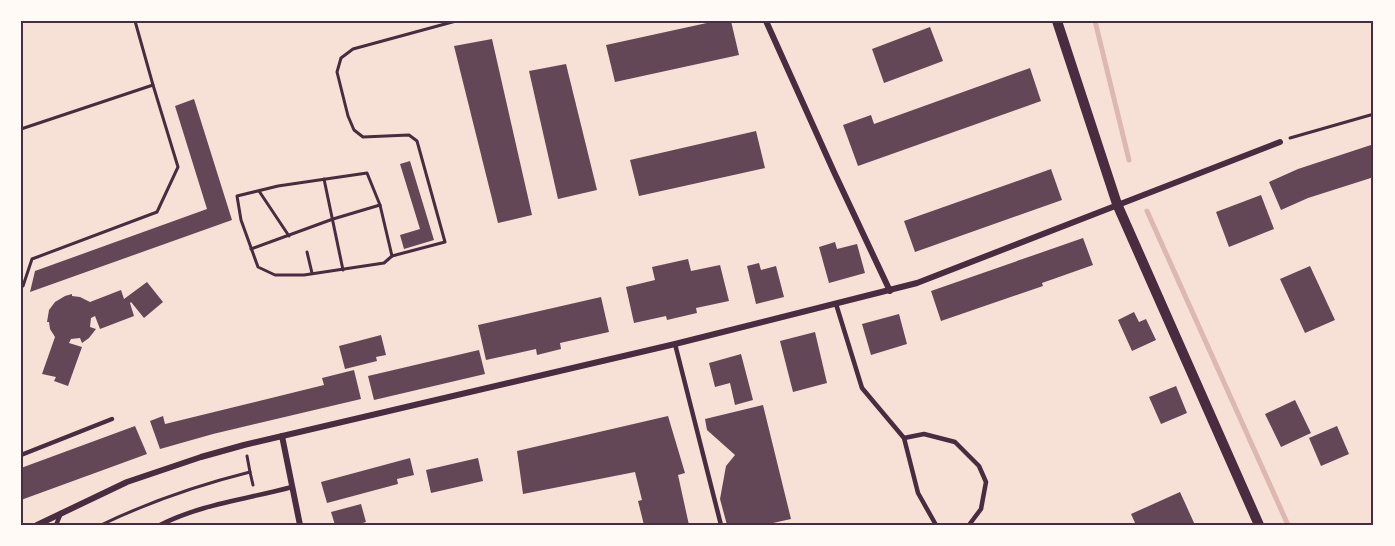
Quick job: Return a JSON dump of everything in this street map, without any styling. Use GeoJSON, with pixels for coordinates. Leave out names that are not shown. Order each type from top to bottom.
{"type":"FeatureCollection","features":[{"type":"Feature","properties":{"kind":"street"},"geometry":{"type":"LineString","coordinates":[[766,21],[890,291]]}},
{"type":"Feature","properties":{"kind":"street"},"geometry":{"type":"LineString","coordinates":[[1057,21],[1117,204],[1259,525]]}},
{"type":"Feature","properties":{"kind":"street"},"geometry":{"type":"LineString","coordinates":[[37,525],[127,483],[212,454],[675,344],[917,283],[1280,142]]}},
{"type":"Feature","properties":{"kind":"street"},"geometry":{"type":"LineString","coordinates":[[282,436],[300,525]]}},
{"type":"Feature","properties":{"kind":"lane"},"geometry":{"type":"LineString","coordinates":[[836,304],[862,388],[904,438],[918,494],[936,525]]}},
{"type":"Feature","properties":{"kind":"lane"},"geometry":{"type":"LineString","coordinates":[[675,344],[721,525]]}},
{"type":"Feature","properties":{"kind":"lane"},"geometry":{"type":"LineString","coordinates":[[21,455],[112,419]]}},
{"type":"Feature","properties":{"kind":"lane"},"geometry":{"type":"LineString","coordinates":[[904,438],[924,434],[955,442],[979,466],[986,482],[981,509],[969,525]]}},
{"type":"Feature","properties":{"kind":"lane"},"geometry":{"type":"LineString","coordinates":[[160,525],[212,506],[292,487]]}},
{"type":"Feature","properties":{"kind":"lane"},"geometry":{"type":"LineString","coordinates":[[56,525],[61,513]]}},
{"type":"Feature","properties":{"kind":"path"},"geometry":{"type":"LineString","coordinates":[[21,281],[23,286],[32,259],[157,212],[178,167],[135,21]]}},
{"type":"Feature","properties":{"kind":"path"},"geometry":{"type":"LineString","coordinates":[[392,256],[380,205],[367,173],[237,196],[241,220],[258,267],[275,275],[312,274],[384,263],[392,256],[445,242],[417,141],[409,135],[363,137],[354,130],[348,116],[337,72],[340,58],[352,49],[456,21]]}},
{"type":"Feature","properties":{"kind":"path"},"geometry":{"type":"LineString","coordinates":[[21,129],[153,85]]}},
{"type":"Feature","properties":{"kind":"path"},"geometry":{"type":"LineString","coordinates":[[1280,142],[1374,114]]}},
{"type":"Feature","properties":{"kind":"path"},"geometry":{"type":"LineString","coordinates":[[324,179],[343,270]]}},
{"type":"Feature","properties":{"kind":"path"},"geometry":{"type":"LineString","coordinates":[[259,191],[289,236]]}},
{"type":"Feature","properties":{"kind":"path"},"geometry":{"type":"LineString","coordinates":[[251,249],[333,219],[380,205]]}},
{"type":"Feature","properties":{"kind":"path"},"geometry":{"type":"LineString","coordinates":[[307,252],[312,274]]}},
{"type":"Feature","properties":{"kind":"path"},"geometry":{"type":"LineString","coordinates":[[101,525],[146,504],[182,491],[250,472],[256,496]]}},
{"type":"Feature","properties":{"kind":"building"},"geometry":{"type":"Polygon","coordinates":[[[716,21],[731,21],[739,55],[615,82],[606,45],[716,21]]]}},
{"type":"Feature","properties":{"kind":"building"},"geometry":{"type":"Polygon","coordinates":[[[930,27],[943,61],[884,83],[872,49],[930,27]]]}},
{"type":"Feature","properties":{"kind":"building"},"geometry":{"type":"Polygon","coordinates":[[[492,39],[532,215],[498,223],[454,46],[492,39]]]}},
{"type":"Feature","properties":{"kind":"building"},"geometry":{"type":"Polygon","coordinates":[[[566,64],[597,190],[558,199],[529,71],[566,64]]]}},
{"type":"Feature","properties":{"kind":"building"},"geometry":{"type":"Polygon","coordinates":[[[1030,68],[1041,101],[858,166],[843,125],[871,115],[874,124],[1030,68]]]}},
{"type":"Feature","properties":{"kind":"building"},"geometry":{"type":"Polygon","coordinates":[[[194,99],[232,220],[30,292],[35,271],[207,209],[175,106],[194,99]]]}},
{"type":"Feature","properties":{"kind":"building"},"geometry":{"type":"Polygon","coordinates":[[[756,131],[765,168],[639,196],[630,160],[756,131]]]}},
{"type":"Feature","properties":{"kind":"building"},"geometry":{"type":"Polygon","coordinates":[[[1374,144],[1374,177],[1308,198],[1281,210],[1269,182],[1298,169],[1374,144]]]}},
{"type":"Feature","properties":{"kind":"building"},"geometry":{"type":"Polygon","coordinates":[[[410,161],[434,240],[404,249],[400,235],[420,229],[400,164],[410,161]]]}},
{"type":"Feature","properties":{"kind":"building"},"geometry":{"type":"Polygon","coordinates":[[[1051,169],[1062,200],[915,252],[904,221],[1051,169]]]}},
{"type":"Feature","properties":{"kind":"building"},"geometry":{"type":"Polygon","coordinates":[[[1261,195],[1274,229],[1229,247],[1216,212],[1261,195]]]}},
{"type":"Feature","properties":{"kind":"building"},"geometry":{"type":"Polygon","coordinates":[[[1083,238],[1093,265],[1042,283],[1043,286],[941,321],[931,291],[1083,238]]]}},
{"type":"Feature","properties":{"kind":"building"},"geometry":{"type":"Polygon","coordinates":[[[835,242],[837,249],[857,244],[865,273],[829,283],[819,247],[835,242]]]}},
{"type":"Feature","properties":{"kind":"building"},"geometry":{"type":"Polygon","coordinates":[[[688,259],[691,271],[720,265],[729,301],[696,308],[697,313],[667,320],[666,316],[634,323],[626,287],[655,280],[652,267],[688,259]]]}},
{"type":"Feature","properties":{"kind":"building"},"geometry":{"type":"Polygon","coordinates":[[[759,263],[761,270],[776,266],[784,297],[756,304],[747,266],[759,263]]]}},
{"type":"Feature","properties":{"kind":"building"},"geometry":{"type":"Polygon","coordinates":[[[1310,266],[1335,320],[1305,333],[1280,279],[1310,266]]]}},
{"type":"Feature","properties":{"kind":"building"},"geometry":{"type":"Polygon","coordinates":[[[147,282],[163,302],[144,318],[131,302],[134,316],[100,329],[95,316],[91,318],[90,327],[96,329],[89,338],[82,343],[80,338],[71,339],[69,343],[82,347],[68,386],[54,381],[56,377],[42,374],[55,337],[47,322],[49,310],[55,302],[72,294],[72,296],[90,302],[121,290],[124,299],[147,282]]]}},
{"type":"Feature","properties":{"kind":"building"},"geometry":{"type":"Polygon","coordinates":[[[601,297],[609,332],[560,343],[561,349],[537,355],[536,349],[486,360],[478,325],[601,297]]]}},
{"type":"Feature","properties":{"kind":"building"},"geometry":{"type":"Polygon","coordinates":[[[1134,312],[1139,322],[1146,319],[1156,340],[1132,351],[1118,320],[1134,312]]]}},
{"type":"Feature","properties":{"kind":"building"},"geometry":{"type":"Polygon","coordinates":[[[899,314],[907,344],[871,355],[862,324],[899,314]]]}},
{"type":"Feature","properties":{"kind":"building"},"geometry":{"type":"Polygon","coordinates":[[[815,332],[827,383],[793,392],[780,341],[815,332]]]}},
{"type":"Feature","properties":{"kind":"building"},"geometry":{"type":"Polygon","coordinates":[[[381,335],[386,355],[376,357],[377,361],[345,369],[339,346],[381,335]]]}},
{"type":"Feature","properties":{"kind":"building"},"geometry":{"type":"Polygon","coordinates":[[[479,350],[485,374],[374,400],[368,376],[479,350]]]}},
{"type":"Feature","properties":{"kind":"building"},"geometry":{"type":"Polygon","coordinates":[[[741,354],[753,400],[735,405],[730,383],[715,387],[709,363],[741,354]]]}},
{"type":"Feature","properties":{"kind":"building"},"geometry":{"type":"Polygon","coordinates":[[[354,370],[361,399],[160,449],[150,421],[163,416],[165,424],[324,385],[322,378],[354,370]]]}},
{"type":"Feature","properties":{"kind":"building"},"geometry":{"type":"Polygon","coordinates":[[[1176,386],[1187,413],[1161,424],[1149,397],[1176,386]]]}},
{"type":"Feature","properties":{"kind":"building"},"geometry":{"type":"Polygon","coordinates":[[[1295,400],[1311,433],[1281,447],[1265,414],[1295,400]]]}},
{"type":"Feature","properties":{"kind":"building"},"geometry":{"type":"Polygon","coordinates":[[[763,405],[791,519],[764,525],[727,525],[720,499],[726,466],[735,455],[707,430],[705,419],[763,405]]]}},
{"type":"Feature","properties":{"kind":"building"},"geometry":{"type":"Polygon","coordinates":[[[668,416],[685,473],[678,475],[689,525],[644,525],[638,501],[642,500],[635,472],[523,494],[517,451],[668,416]]]}},
{"type":"Feature","properties":{"kind":"building"},"geometry":{"type":"Polygon","coordinates":[[[135,426],[147,454],[21,500],[21,468],[135,426]]]}},
{"type":"Feature","properties":{"kind":"building"},"geometry":{"type":"Polygon","coordinates":[[[1337,426],[1349,454],[1321,466],[1309,438],[1337,426]]]}},
{"type":"Feature","properties":{"kind":"building"},"geometry":{"type":"Polygon","coordinates":[[[410,458],[414,475],[397,479],[398,484],[327,503],[321,482],[410,458]]]}},
{"type":"Feature","properties":{"kind":"building"},"geometry":{"type":"Polygon","coordinates":[[[478,458],[483,481],[431,493],[426,470],[478,458]]]}},
{"type":"Feature","properties":{"kind":"building"},"geometry":{"type":"Polygon","coordinates":[[[1180,492],[1195,525],[1136,525],[1131,514],[1180,492]]]}},
{"type":"Feature","properties":{"kind":"building"},"geometry":{"type":"Polygon","coordinates":[[[361,504],[366,522],[356,525],[335,525],[331,512],[361,504]]]}},
{"type":"Feature","properties":{"kind":"waterway"},"geometry":{"type":"LineString","coordinates":[[1095,21],[1129,160]]}},
{"type":"Feature","properties":{"kind":"waterway"},"geometry":{"type":"LineString","coordinates":[[1147,211],[1288,525]]}}]}
